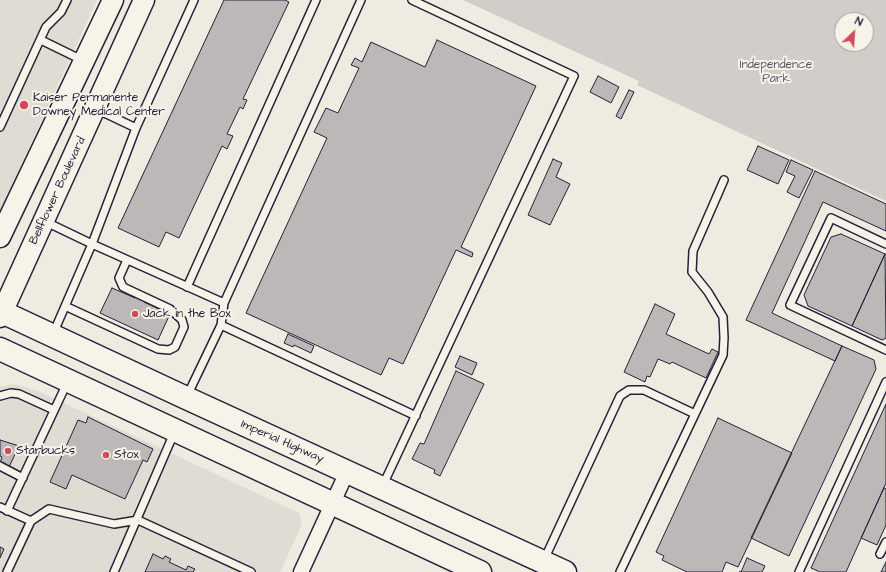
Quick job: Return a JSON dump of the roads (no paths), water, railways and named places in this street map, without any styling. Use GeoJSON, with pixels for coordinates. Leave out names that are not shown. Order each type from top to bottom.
{"type":"FeatureCollection","features":[{"type":"Feature","properties":{"kind":"main road"},"geometry":{"type":"LineString","coordinates":[[0,237],[113,0]]}},
{"type":"Feature","properties":{"kind":"main road","name":"Bellflower Boulevard"},"geometry":{"type":"LineString","coordinates":[[1,313],[144,0]]}},
{"type":"Feature","properties":{"kind":"main road","name":"Imperial Highway"},"geometry":{"type":"LineString","coordinates":[[1,313],[53,335],[186,398],[565,572]]}},
{"type":"Feature","properties":{"kind":"main road"},"geometry":{"type":"LineString","coordinates":[[0,349],[480,572]]}},
{"type":"Feature","properties":{"kind":"street"},"geometry":{"type":"LineString","coordinates":[[301,572],[348,472]]}},
{"type":"Feature","properties":{"kind":"lane"},"geometry":{"type":"LineString","coordinates":[[0,127],[46,27],[61,12],[67,0]]}},
{"type":"Feature","properties":{"kind":"lane"},"geometry":{"type":"LineString","coordinates":[[53,335],[92,244],[136,128],[194,0]]}},
{"type":"Feature","properties":{"kind":"lane"},"geometry":{"type":"LineString","coordinates":[[187,287],[316,0]]}},
{"type":"Feature","properties":{"kind":"lane"},"geometry":{"type":"LineString","coordinates":[[186,398],[221,325],[224,303],[361,0]]}},
{"type":"Feature","properties":{"kind":"lane"},"geometry":{"type":"LineString","coordinates":[[382,487],[574,76],[412,0]]}},
{"type":"Feature","properties":{"kind":"lane"},"geometry":{"type":"LineString","coordinates":[[41,40],[84,61]]}},
{"type":"Feature","properties":{"kind":"lane"},"geometry":{"type":"LineString","coordinates":[[95,109],[136,128]]}},
{"type":"Feature","properties":{"kind":"lane"},"geometry":{"type":"LineString","coordinates":[[620,572],[722,355],[724,338],[723,316],[708,292],[692,272],[694,251],[724,180]]}},
{"type":"Feature","properties":{"kind":"lane"},"geometry":{"type":"LineString","coordinates":[[886,244],[831,218],[790,305],[886,350]]}},
{"type":"Feature","properties":{"kind":"lane"},"geometry":{"type":"LineString","coordinates":[[44,221],[224,303]]}},
{"type":"Feature","properties":{"kind":"lane"},"geometry":{"type":"LineString","coordinates":[[65,306],[158,349],[169,350],[175,348],[184,327],[182,320],[170,309],[123,287],[119,278],[127,260]]}},
{"type":"Feature","properties":{"kind":"lane"},"geometry":{"type":"LineString","coordinates":[[221,325],[416,416]]}},
{"type":"Feature","properties":{"kind":"lane"},"geometry":{"type":"LineString","coordinates":[[7,511],[67,381]]}},
{"type":"Feature","properties":{"kind":"lane"},"geometry":{"type":"LineString","coordinates":[[799,572],[886,382]]}},
{"type":"Feature","properties":{"kind":"lane"},"geometry":{"type":"LineString","coordinates":[[543,562],[620,396],[629,390],[644,390],[695,414]]}},
{"type":"Feature","properties":{"kind":"lane"},"geometry":{"type":"LineString","coordinates":[[0,396],[11,392],[19,394],[54,410]]}},
{"type":"Feature","properties":{"kind":"lane"},"geometry":{"type":"LineString","coordinates":[[114,572],[138,520],[175,431]]}},
{"type":"Feature","properties":{"kind":"lane"},"geometry":{"type":"LineString","coordinates":[[0,466],[23,478]]}},
{"type":"Feature","properties":{"kind":"lane"},"geometry":{"type":"LineString","coordinates":[[0,507],[31,521]]}},
{"type":"Feature","properties":{"kind":"lane"},"geometry":{"type":"LineString","coordinates":[[8,572],[31,521],[49,509],[114,524],[138,520],[251,572]]}},
{"type":"Feature","properties":{"kind":"lane"},"geometry":{"type":"LineString","coordinates":[[880,554],[886,542]]}},
{"type":"Feature","properties":{"kind":"place","name":"Kaiser Permanente Downey Medical Center"},"geometry":{"type":"Point","coordinates":[24,105]}},
{"type":"Feature","properties":{"kind":"place","name":"Jack in the Box"},"geometry":{"type":"Point","coordinates":[135,314]}},
{"type":"Feature","properties":{"kind":"place","name":"Starbucks"},"geometry":{"type":"Point","coordinates":[8,451]}},
{"type":"Feature","properties":{"kind":"place","name":"Stox"},"geometry":{"type":"Point","coordinates":[106,455]}},
{"type":"Feature","properties":{"kind":"park label","name":"Independence Park"},"geometry":{"type":"Point","coordinates":[776,72]}}]}
